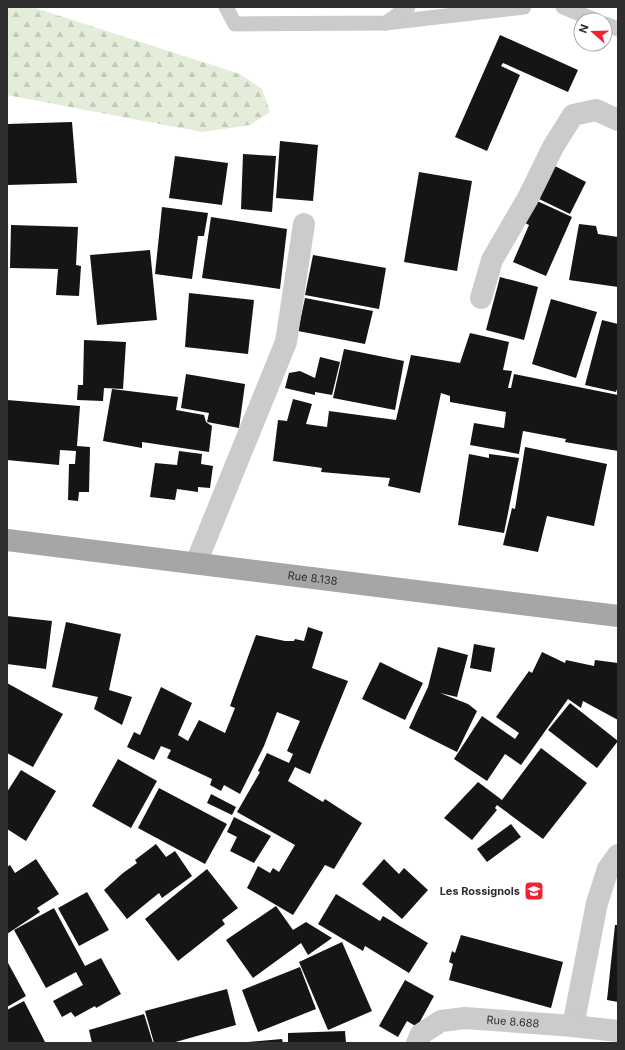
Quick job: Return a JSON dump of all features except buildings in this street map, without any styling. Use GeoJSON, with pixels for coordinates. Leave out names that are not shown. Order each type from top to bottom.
{"type":"FeatureCollection","features":[{"type":"Feature","properties":{"kind":"main road","name":"Rue 8.138"},"geometry":{"type":"LineString","coordinates":[[7,540],[618,616]]}},
{"type":"Feature","properties":{"kind":"street"},"geometry":{"type":"LineString","coordinates":[[481,298],[492,260],[528,198],[553,147],[573,115],[596,110],[618,120]]}},
{"type":"Feature","properties":{"kind":"street"},"geometry":{"type":"LineString","coordinates":[[196,563],[286,342],[304,224]]}},
{"type":"Feature","properties":{"kind":"street"},"geometry":{"type":"LineString","coordinates":[[573,1026],[597,903],[608,869],[618,855]]}},
{"type":"Feature","properties":{"kind":"street","name":"Rue 8.688"},"geometry":{"type":"LineString","coordinates":[[417,1043],[421,1034],[441,1021],[465,1018],[618,1031]]}},
{"type":"Feature","properties":{"kind":"lane"},"geometry":{"type":"LineString","coordinates":[[226,7],[235,24],[385,24],[524,7]]}},
{"type":"Feature","properties":{"kind":"lane"},"geometry":{"type":"LineString","coordinates":[[385,24],[408,7]]}},
{"type":"Feature","properties":{"kind":"lane"},"geometry":{"type":"LineString","coordinates":[[563,7],[575,12]]}},
{"type":"Feature","properties":{"kind":"green space"},"geometry":{"type":"Polygon","coordinates":[[[7,7],[32,7],[240,74],[262,89],[270,112],[250,125],[202,132],[7,95],[7,7]]]}},
{"type":"Feature","properties":{"kind":"place","name":"Les Rossignols"},"geometry":{"type":"Point","coordinates":[534,891]}}]}
